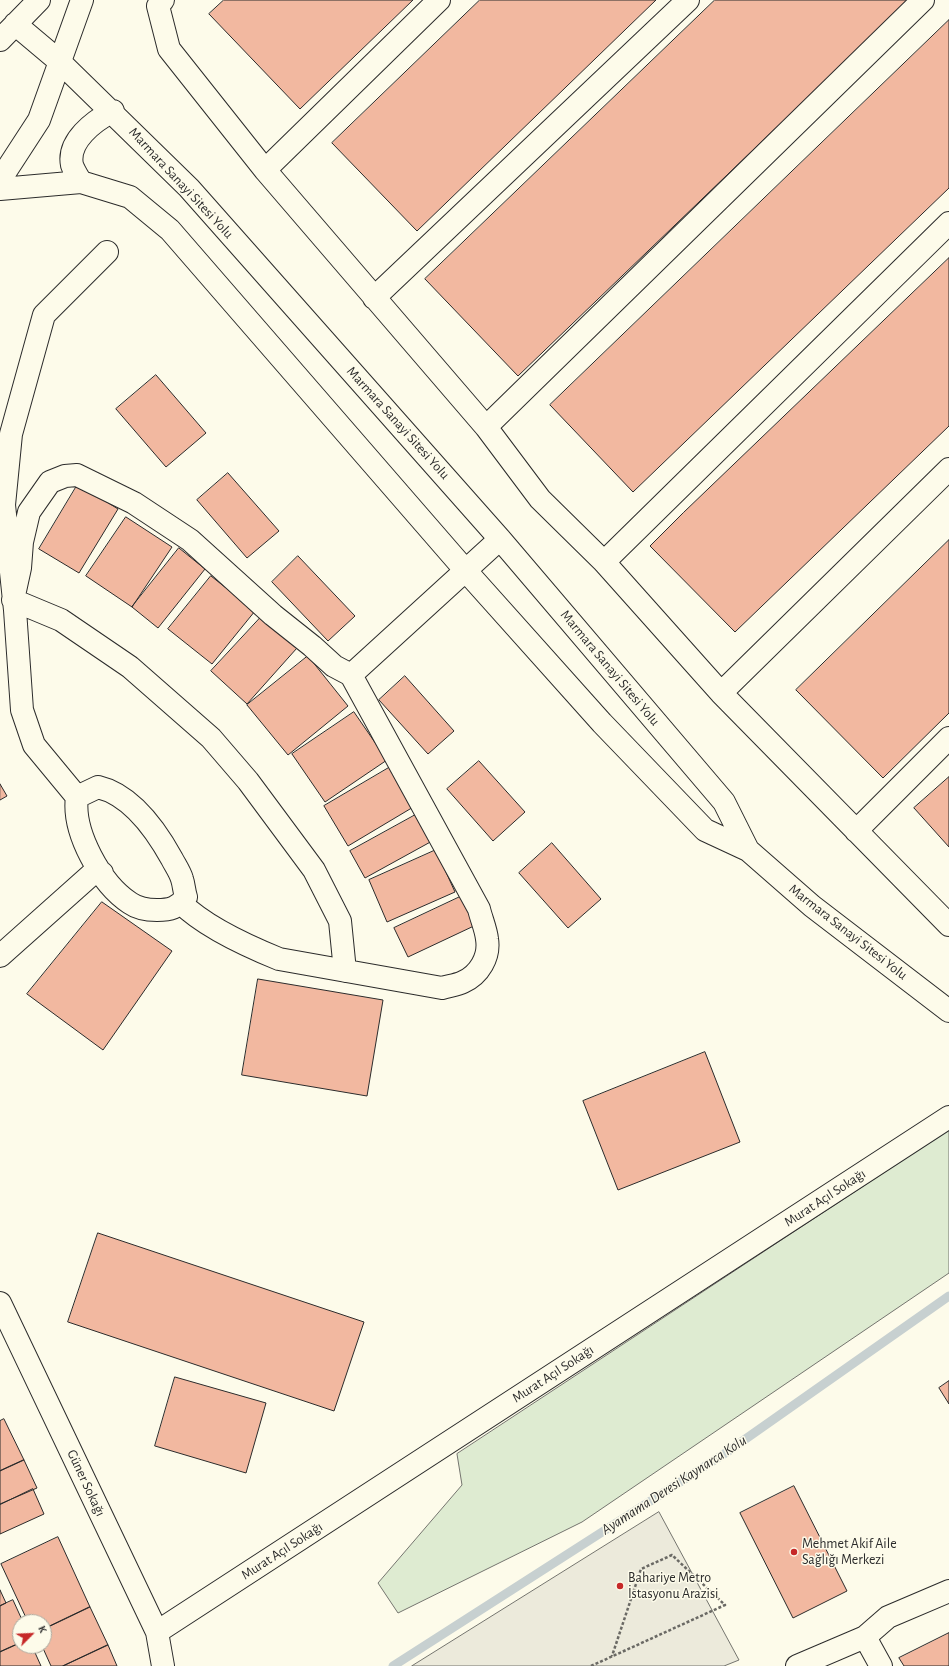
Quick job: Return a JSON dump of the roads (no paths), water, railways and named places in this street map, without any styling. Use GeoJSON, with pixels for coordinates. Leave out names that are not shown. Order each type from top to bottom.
{"type":"FeatureCollection","features":[{"type":"Feature","properties":{"kind":"street"},"geometry":{"type":"LineString","coordinates":[[0,40],[39,0]]}},
{"type":"Feature","properties":{"kind":"street"},"geometry":{"type":"LineString","coordinates":[[0,180],[39,120],[82,0]]}},
{"type":"Feature","properties":{"kind":"street"},"geometry":{"type":"LineString","coordinates":[[162,0],[158,6],[168,49],[265,170],[486,426],[540,498],[604,562],[721,693],[949,925]]}},
{"type":"Feature","properties":{"kind":"street"},"geometry":{"type":"LineString","coordinates":[[265,170],[439,0]]}},
{"type":"Feature","properties":{"kind":"street"},"geometry":{"type":"LineString","coordinates":[[374,298],[688,0]]}},
{"type":"Feature","properties":{"kind":"street"},"geometry":{"type":"LineString","coordinates":[[486,426],[923,0]]}},
{"type":"Feature","properties":{"kind":"street","name":"Marmara Sanayi Sitesi Yolu"},"geometry":{"type":"LineString","coordinates":[[15,24],[59,61],[112,111],[189,188],[500,539],[724,802],[748,850]]}},
{"type":"Feature","properties":{"kind":"street"},"geometry":{"type":"LineString","coordinates":[[81,182],[72,165],[73,150],[85,130],[99,118],[112,111]]}},
{"type":"Feature","properties":{"kind":"street","name":"Marmara Sanayi Sitesi Yolu"},"geometry":{"type":"LineString","coordinates":[[0,189],[81,182],[130,197],[170,230],[466,571],[602,723],[705,830],[748,850],[812,906],[949,1011]]}},
{"type":"Feature","properties":{"kind":"street"},"geometry":{"type":"LineString","coordinates":[[604,562],[949,223]]}},
{"type":"Feature","properties":{"kind":"street"},"geometry":{"type":"LineString","coordinates":[[76,797],[98,788],[108,790],[130,805],[143,817],[159,836],[182,878],[186,897],[181,903],[168,910],[149,910],[131,904],[113,888],[92,857],[80,832],[75,808],[76,797],[34,745],[22,710],[14,600],[4,505],[11,434],[44,315],[107,252]]}},
{"type":"Feature","properties":{"kind":"street"},"geometry":{"type":"LineString","coordinates":[[721,693],[949,469]]}},
{"type":"Feature","properties":{"kind":"street"},"geometry":{"type":"LineString","coordinates":[[14,600],[20,568],[22,542],[29,512],[50,482],[65,476],[77,475],[134,503],[190,540],[273,615],[312,646],[334,666],[351,675],[478,908],[488,939],[487,951],[478,972],[463,982],[442,988],[279,959],[258,951],[209,925],[190,912],[181,903]]}},
{"type":"Feature","properties":{"kind":"street"},"geometry":{"type":"LineString","coordinates":[[351,675],[500,539]]}},
{"type":"Feature","properties":{"kind":"street"},"geometry":{"type":"LineString","coordinates":[[14,600],[62,620],[130,667],[210,738],[248,781],[314,870],[340,921],[345,971]]}},
{"type":"Feature","properties":{"kind":"street"},"geometry":{"type":"LineString","coordinates":[[856,830],[949,738]]}},
{"type":"Feature","properties":{"kind":"street"},"geometry":{"type":"LineString","coordinates":[[0,956],[92,874],[102,873]]}},
{"type":"Feature","properties":{"kind":"street","name":"Murat Açıl Sokağı"},"geometry":{"type":"LineString","coordinates":[[157,1632],[949,1117]]}},
{"type":"Feature","properties":{"kind":"street","name":"Güner Sokağı"},"geometry":{"type":"LineString","coordinates":[[0,1303],[157,1632],[163,1666]]}},
{"type":"Feature","properties":{"kind":"street"},"geometry":{"type":"LineString","coordinates":[[797,1666],[865,1637],[888,1617],[949,1591]]}},
{"type":"Feature","properties":{"kind":"street"},"geometry":{"type":"LineString","coordinates":[[865,1637],[881,1666]]}},
{"type":"Feature","properties":{"kind":"waterway","name":"Ayamama Deresi Kaynarca Kolu"},"geometry":{"type":"LineString","coordinates":[[393,1666],[727,1452],[949,1296]]}},
{"type":"Feature","properties":{"kind":"place","name":"Mehmet Akif Aile Sağlığı Merkezi"},"geometry":{"type":"Point","coordinates":[794,1552]}},
{"type":"Feature","properties":{"kind":"place","name":"Bahariye Metro İstasyonu Arazisi"},"geometry":{"type":"Point","coordinates":[620,1586]}}]}
